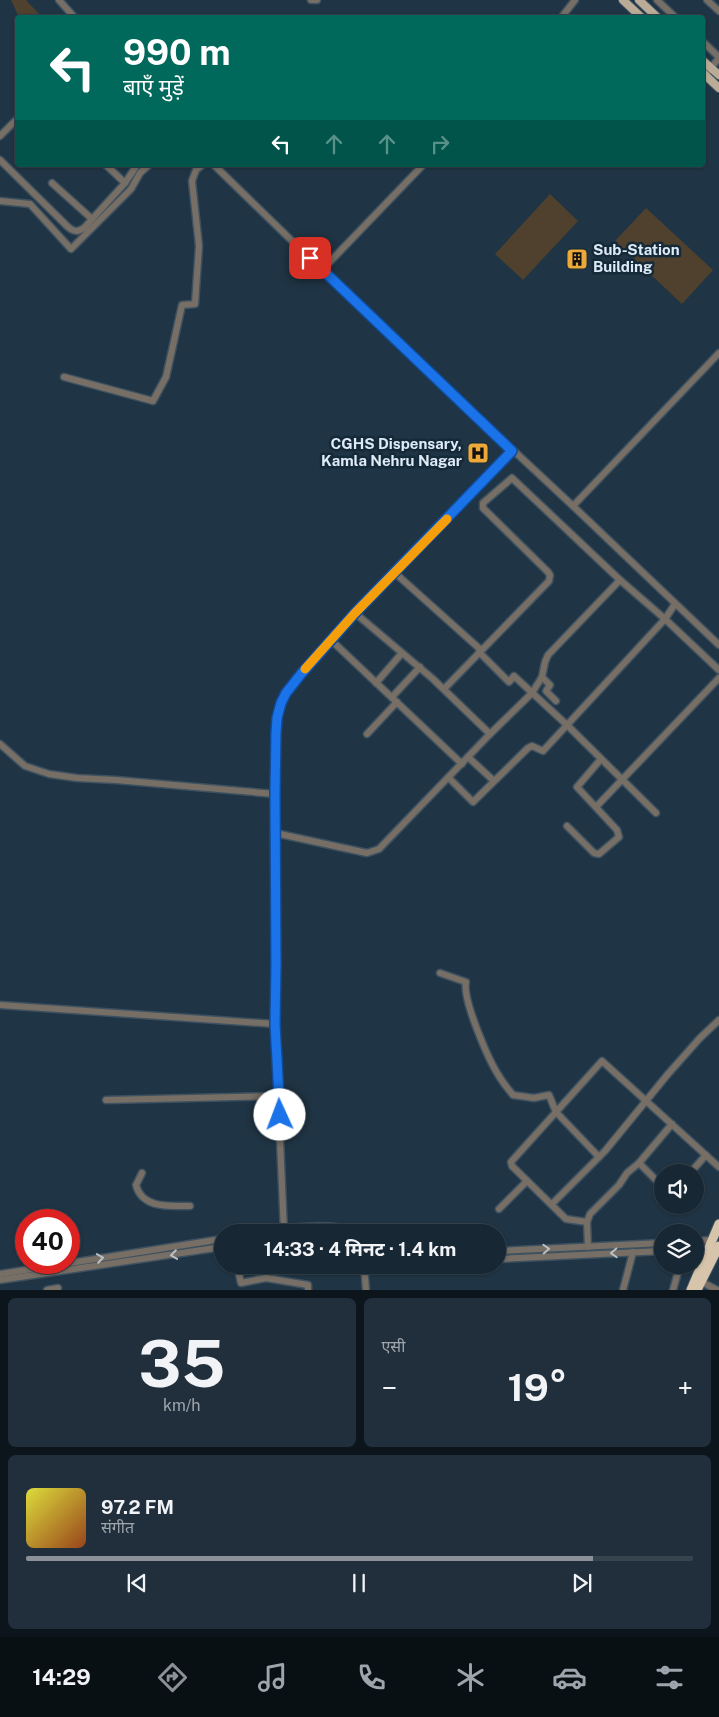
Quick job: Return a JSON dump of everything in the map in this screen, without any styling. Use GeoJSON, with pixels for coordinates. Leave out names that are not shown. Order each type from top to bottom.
{"type":"FeatureCollection","features":[{"type":"Feature","properties":{"kind":"highway"},"geometry":{"type":"LineString","coordinates":[[691,1290],[719,1224]]}},
{"type":"Feature","properties":{"kind":"highway"},"geometry":{"type":"LineString","coordinates":[[698,1285],[719,1246]]}},
{"type":"Feature","properties":{"kind":"main road"},"geometry":{"type":"LineString","coordinates":[[623,0],[639,15]]}},
{"type":"Feature","properties":{"kind":"main road"},"geometry":{"type":"LineString","coordinates":[[639,0],[655,15]]}},
{"type":"Feature","properties":{"kind":"main road"},"geometry":{"type":"LineString","coordinates":[[705,62],[719,75]]}},
{"type":"Feature","properties":{"kind":"main road"},"geometry":{"type":"LineString","coordinates":[[705,75],[719,88]]}},
{"type":"Feature","properties":{"kind":"street"},"geometry":{"type":"LineString","coordinates":[[59,0],[72,15]]}},
{"type":"Feature","properties":{"kind":"street"},"geometry":{"type":"LineString","coordinates":[[311,0],[317,0]]}},
{"type":"Feature","properties":{"kind":"street"},"geometry":{"type":"LineString","coordinates":[[564,15],[576,0]]}},
{"type":"Feature","properties":{"kind":"street"},"geometry":{"type":"LineString","coordinates":[[657,0],[673,15]]}},
{"type":"Feature","properties":{"kind":"street"},"geometry":{"type":"LineString","coordinates":[[707,0],[718,8]]}},
{"type":"Feature","properties":{"kind":"street"},"geometry":{"type":"LineString","coordinates":[[705,44],[719,57],[705,73]]}},
{"type":"Feature","properties":{"kind":"street"},"geometry":{"type":"LineString","coordinates":[[0,136],[15,121]]}},
{"type":"Feature","properties":{"kind":"street"},"geometry":{"type":"LineString","coordinates":[[0,160],[73,231],[81,230],[92,219],[125,183],[136,167]]}},
{"type":"Feature","properties":{"kind":"street"},"geometry":{"type":"LineString","coordinates":[[108,167],[125,183]]}},
{"type":"Feature","properties":{"kind":"street"},"geometry":{"type":"LineString","coordinates":[[0,201],[30,204],[71,249],[131,189],[140,173],[147,167]]}},
{"type":"Feature","properties":{"kind":"street"},"geometry":{"type":"LineString","coordinates":[[64,377],[153,401],[166,377],[182,305],[195,304],[199,246],[192,180],[196,170],[200,167]]}},
{"type":"Feature","properties":{"kind":"street"},"geometry":{"type":"LineString","coordinates":[[216,167],[512,451],[573,506],[719,645]]}},
{"type":"Feature","properties":{"kind":"street"},"geometry":{"type":"LineString","coordinates":[[322,270],[421,167]]}},
{"type":"Feature","properties":{"kind":"street"},"geometry":{"type":"LineString","coordinates":[[52,183],[92,219]]}},
{"type":"Feature","properties":{"kind":"street"},"geometry":{"type":"LineString","coordinates":[[573,506],[719,352]]}},
{"type":"Feature","properties":{"kind":"street"},"geometry":{"type":"LineString","coordinates":[[284,1224],[275,1024],[275,794],[277,725],[281,703],[286,693],[301,674],[355,613],[512,451]]}},
{"type":"Feature","properties":{"kind":"street"},"geometry":{"type":"LineString","coordinates":[[444,689],[550,578],[548,572],[483,508],[483,503],[512,478],[719,670]]}},
{"type":"Feature","properties":{"kind":"street"},"geometry":{"type":"LineString","coordinates":[[395,573],[480,651],[509,682],[514,676],[567,725],[656,813]]}},
{"type":"Feature","properties":{"kind":"street"},"geometry":{"type":"LineString","coordinates":[[275,833],[367,853],[375,852],[532,693],[542,677],[548,655],[620,580]]}},
{"type":"Feature","properties":{"kind":"street"},"geometry":{"type":"LineString","coordinates":[[449,778],[473,802],[528,748],[532,746],[543,751],[665,619],[675,604]]}},
{"type":"Feature","properties":{"kind":"street"},"geometry":{"type":"LineString","coordinates":[[355,613],[444,689],[490,734]]}},
{"type":"Feature","properties":{"kind":"street"},"geometry":{"type":"LineString","coordinates":[[331,640],[462,764]]}},
{"type":"Feature","properties":{"kind":"street"},"geometry":{"type":"LineString","coordinates":[[376,683],[402,653]]}},
{"type":"Feature","properties":{"kind":"street"},"geometry":{"type":"LineString","coordinates":[[367,734],[420,668]]}},
{"type":"Feature","properties":{"kind":"street"},"geometry":{"type":"LineString","coordinates":[[542,677],[550,685],[546,691],[556,701]]}},
{"type":"Feature","properties":{"kind":"street"},"geometry":{"type":"LineString","coordinates":[[596,807],[719,678]]}},
{"type":"Feature","properties":{"kind":"street"},"geometry":{"type":"LineString","coordinates":[[0,744],[25,766],[49,774],[77,778],[275,794]]}},
{"type":"Feature","properties":{"kind":"street"},"geometry":{"type":"LineString","coordinates":[[468,757],[494,781]]}},
{"type":"Feature","properties":{"kind":"street"},"geometry":{"type":"LineString","coordinates":[[567,826],[594,852],[601,854],[618,840],[619,835],[577,787],[601,759]]}},
{"type":"Feature","properties":{"kind":"street"},"geometry":{"type":"LineString","coordinates":[[440,973],[466,982],[465,987],[469,1007],[485,1047],[498,1076],[513,1095],[534,1098],[549,1095],[556,1112],[599,1156]]}},
{"type":"Feature","properties":{"kind":"street"},"geometry":{"type":"LineString","coordinates":[[0,1005],[275,1024]]}},
{"type":"Feature","properties":{"kind":"street"},"geometry":{"type":"LineString","coordinates":[[552,1204],[605,1151],[700,1038],[719,1020]]}},
{"type":"Feature","properties":{"kind":"street"},"geometry":{"type":"LineString","coordinates":[[587,1222],[566,1218],[512,1166],[511,1162],[602,1061],[719,1167]]}},
{"type":"Feature","properties":{"kind":"street"},"geometry":{"type":"LineString","coordinates":[[106,1100],[279,1096]]}},
{"type":"Feature","properties":{"kind":"street"},"geometry":{"type":"LineString","coordinates":[[588,1246],[587,1222],[590,1214],[627,1173],[639,1163],[672,1124]]}},
{"type":"Feature","properties":{"kind":"street"},"geometry":{"type":"LineString","coordinates":[[698,1164],[706,1155]]}},
{"type":"Feature","properties":{"kind":"street"},"geometry":{"type":"LineString","coordinates":[[639,1163],[654,1178]]}},
{"type":"Feature","properties":{"kind":"street"},"geometry":{"type":"LineString","coordinates":[[142,1173],[136,1185],[138,1192],[143,1198],[154,1204],[190,1206]]}},
{"type":"Feature","properties":{"kind":"street"},"geometry":{"type":"LineString","coordinates":[[500,1209],[527,1181]]}},
{"type":"Feature","properties":{"kind":"street"},"geometry":{"type":"LineString","coordinates":[[0,1274],[214,1240]]}},
{"type":"Feature","properties":{"kind":"street"},"geometry":{"type":"LineString","coordinates":[[506,1251],[654,1243]]}},
{"type":"Feature","properties":{"kind":"street"},"geometry":{"type":"LineString","coordinates":[[704,1243],[709,1244]]}},
{"type":"Feature","properties":{"kind":"street"},"geometry":{"type":"LineString","coordinates":[[704,1246],[709,1244]]}},
{"type":"Feature","properties":{"kind":"street"},"geometry":{"type":"LineString","coordinates":[[0,1280],[214,1248]]}},
{"type":"Feature","properties":{"kind":"street"},"geometry":{"type":"LineString","coordinates":[[506,1259],[654,1251]]}},
{"type":"Feature","properties":{"kind":"street"},"geometry":{"type":"LineString","coordinates":[[623,1290],[632,1252]]}},
{"type":"Feature","properties":{"kind":"street"},"geometry":{"type":"LineString","coordinates":[[239,1274],[241,1283],[266,1278],[308,1285],[308,1290]]}},
{"type":"Feature","properties":{"kind":"street"},"geometry":{"type":"LineString","coordinates":[[365,1274],[366,1290]]}},
{"type":"Feature","properties":{"kind":"street"},"geometry":{"type":"LineString","coordinates":[[673,1290],[677,1274]]}},
{"type":"Feature","properties":{"kind":"street"},"geometry":{"type":"LineString","coordinates":[[698,1285],[716,1290]]}},
{"type":"Feature","properties":{"kind":"street"},"geometry":{"type":"LineString","coordinates":[[47,1290],[58,1288]]}},
{"type":"Feature","properties":{"kind":"shaded area"},"geometry":{"type":"Polygon","coordinates":[[[11,0],[26,0],[40,15],[18,15],[11,0]]]}},
{"type":"Feature","properties":{"kind":"shaded area"},"geometry":{"type":"Polygon","coordinates":[[[550,194],[578,221],[523,280],[495,254],[550,194]]]}},
{"type":"Feature","properties":{"kind":"shaded area"},"geometry":{"type":"Polygon","coordinates":[[[646,208],[713,270],[682,304],[615,241],[646,208]]]}},
{"type":"Feature","properties":{"kind":"slow traffic"},"geometry":{"type":"LineString","coordinates":[[305,669],[355,613],[447,519]]}},
{"type":"Feature","properties":{"kind":"place","name":"Sub-Station Building"},"geometry":{"type":"Point","coordinates":[577,259]}},
{"type":"Feature","properties":{"kind":"place","name":"CGHS Dispensary, Kamla Nehru Nagar"},"geometry":{"type":"Point","coordinates":[478,453]}},
{"type":"Feature","properties":{"kind":"route"},"geometry":{"type":"LineString","coordinates":[[280,1115],[275,1024],[275,794],[276,733],[281,703],[286,693],[301,674],[355,613],[512,451],[310,258]]}}]}
